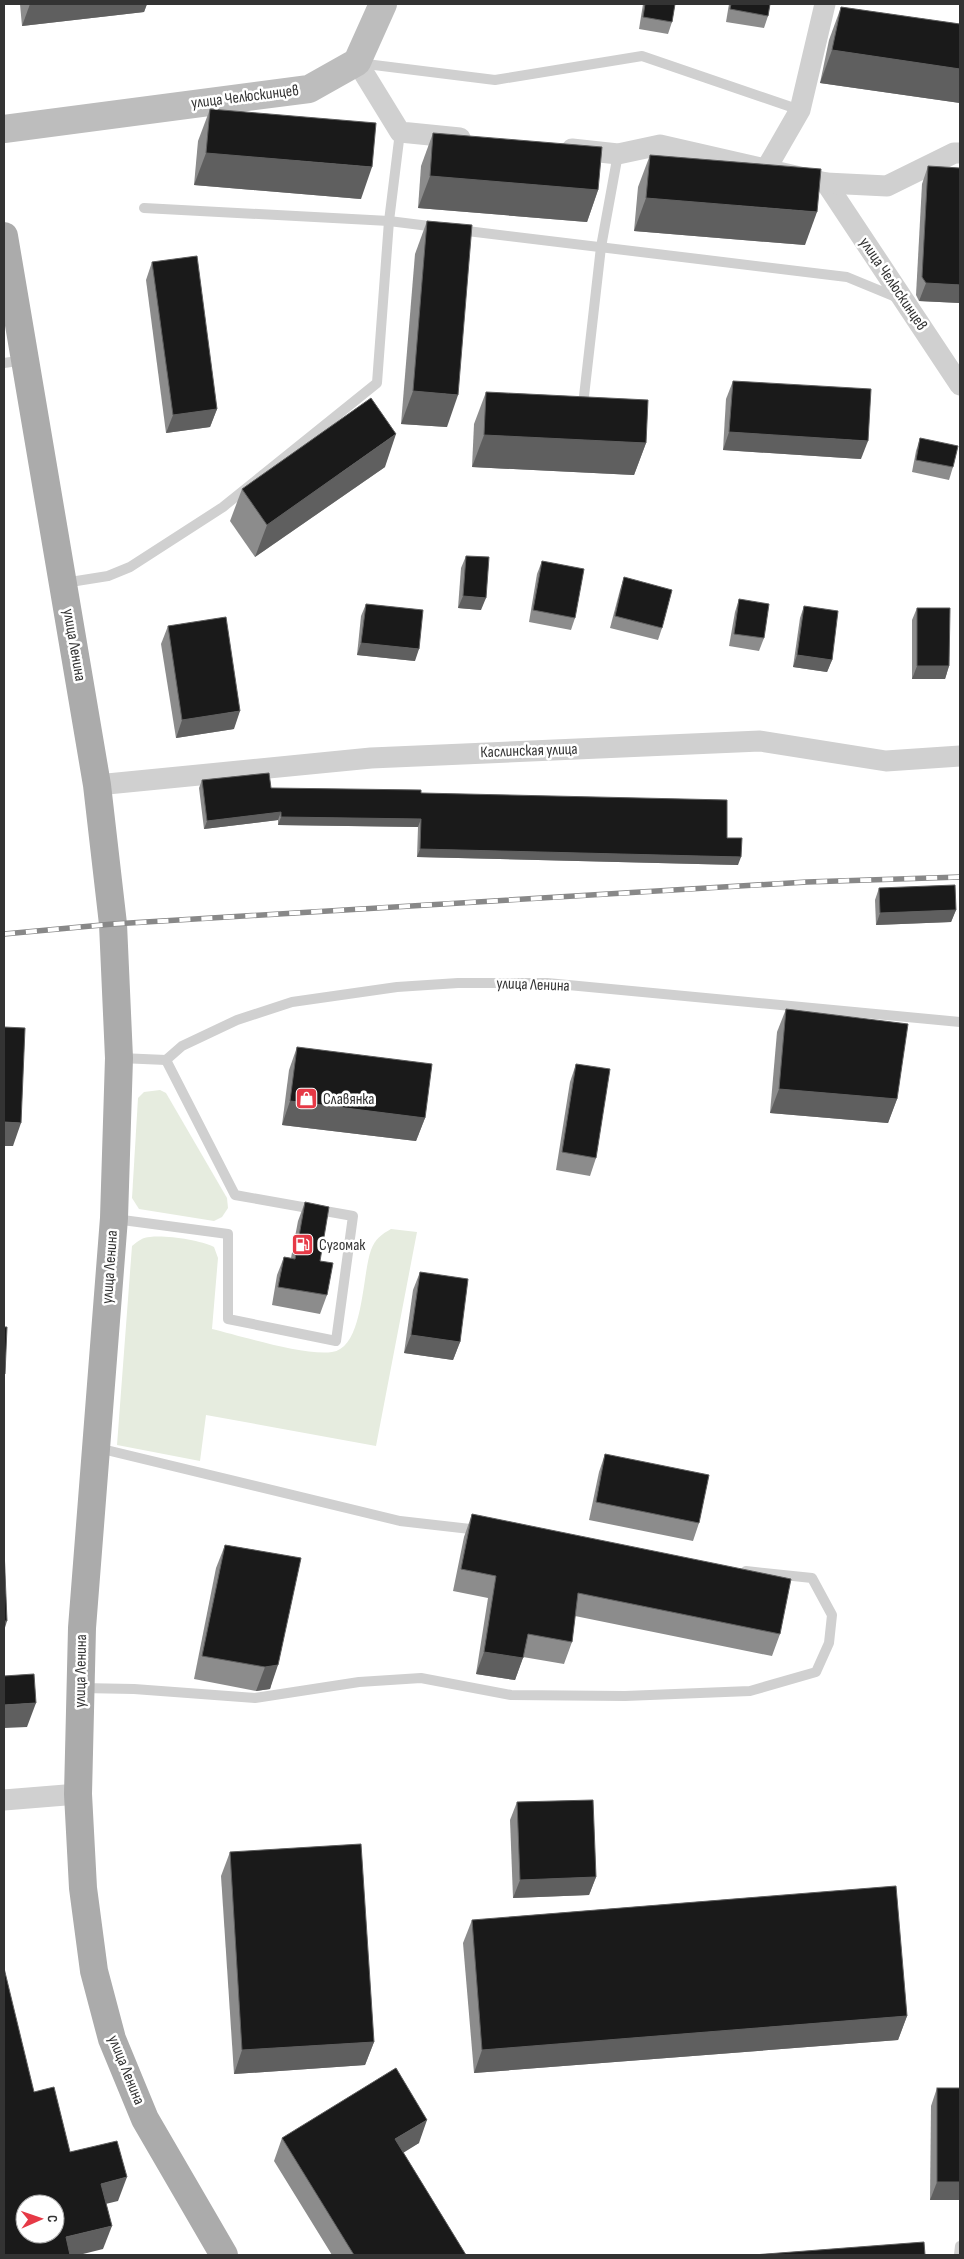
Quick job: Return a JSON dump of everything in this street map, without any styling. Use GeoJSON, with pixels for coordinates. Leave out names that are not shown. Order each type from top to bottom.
{"type":"FeatureCollection","features":[{"type":"Feature","properties":{"kind":"main road"},"geometry":{"type":"LineString","coordinates":[[357,62],[383,4]]}},
{"type":"Feature","properties":{"kind":"main road","name":"улица Челюскинцев"},"geometry":{"type":"LineString","coordinates":[[4,129],[309,89],[357,62]]}},
{"type":"Feature","properties":{"kind":"main road","name":"улица Ленина"},"geometry":{"type":"LineString","coordinates":[[4,236],[15,361],[64,583],[97,785],[113,924],[118,1058],[114,1218],[82,1628],[78,1794],[83,1888],[94,1971],[112,2039],[146,2119],[224,2255]]}},
{"type":"Feature","properties":{"kind":"street"},"geometry":{"type":"LineString","coordinates":[[766,169],[800,110],[825,4]]}},
{"type":"Feature","properties":{"kind":"street"},"geometry":{"type":"LineString","coordinates":[[357,62],[400,132],[479,140]]}},
{"type":"Feature","properties":{"kind":"street"},"geometry":{"type":"LineString","coordinates":[[549,147],[618,154],[660,144],[826,183],[887,186],[954,153],[960,153]]}},
{"type":"Feature","properties":{"kind":"street","name":"улица Челюскинцев"},"geometry":{"type":"LineString","coordinates":[[826,183],[960,386]]}},
{"type":"Feature","properties":{"kind":"street","name":"Каслинская улица"},"geometry":{"type":"LineString","coordinates":[[97,785],[372,758],[760,741],[886,761],[960,756]]}},
{"type":"Feature","properties":{"kind":"street"},"geometry":{"type":"LineString","coordinates":[[4,1800],[78,1794]]}},
{"type":"Feature","properties":{"kind":"lane"},"geometry":{"type":"LineString","coordinates":[[357,62],[495,80],[642,56],[800,110]]}},
{"type":"Feature","properties":{"kind":"lane"},"geometry":{"type":"LineString","coordinates":[[64,583],[108,576],[138,562],[223,507],[377,383],[389,221],[400,132]]}},
{"type":"Feature","properties":{"kind":"lane"},"geometry":{"type":"LineString","coordinates":[[583,405],[601,246],[618,154]]}},
{"type":"Feature","properties":{"kind":"lane"},"geometry":{"type":"LineString","coordinates":[[144,208],[389,221],[601,246],[847,277],[904,301]]}},
{"type":"Feature","properties":{"kind":"lane","name":"улица Ленина"},"geometry":{"type":"LineString","coordinates":[[166,1060],[182,1046],[237,1020],[292,1002],[397,987],[458,983],[547,983],[960,1022]]}},
{"type":"Feature","properties":{"kind":"lane"},"geometry":{"type":"LineString","coordinates":[[114,1218],[228,1234],[228,1319],[336,1341],[353,1216],[235,1195],[166,1060],[118,1058]]}},
{"type":"Feature","properties":{"kind":"lane"},"geometry":{"type":"LineString","coordinates":[[97,1448],[400,1521],[489,1532]]}},
{"type":"Feature","properties":{"kind":"lane"},"geometry":{"type":"LineString","coordinates":[[81,1688],[143,1689],[254,1698],[359,1682],[421,1678],[511,1695],[625,1696],[750,1691],[816,1672],[829,1643],[832,1615],[812,1578],[738,1570]]}},
{"type":"Feature","properties":{"kind":"lane"},"geometry":{"type":"LineString","coordinates":[[959,2255],[960,2246]]}},
{"type":"Feature","properties":{"kind":"shaded area"},"geometry":{"type":"Polygon","coordinates":[[[160,1090],[166,1093],[227,1198],[228,1208],[222,1217],[214,1221],[139,1209],[132,1198],[138,1098],[144,1092],[160,1090]]]}},
{"type":"Feature","properties":{"kind":"shaded area"},"geometry":{"type":"Polygon","coordinates":[[[391,1229],[417,1232],[376,1446],[206,1415],[200,1461],[117,1445],[132,1246],[134,1244],[145,1238],[174,1237],[214,1247],[218,1258],[212,1329],[290,1348],[332,1352],[342,1347],[350,1338],[360,1309],[371,1250],[379,1237],[391,1229]]]}},
{"type":"Feature","properties":{"kind":"building"},"geometry":{"type":"Polygon","coordinates":[[[645,4],[675,4],[672,22],[643,17],[645,4]]]}},
{"type":"Feature","properties":{"kind":"building"},"geometry":{"type":"Polygon","coordinates":[[[731,4],[770,4],[768,16],[730,9],[731,4]]]}},
{"type":"Feature","properties":{"kind":"building"},"geometry":{"type":"Polygon","coordinates":[[[841,7],[960,24],[960,69],[832,50],[841,7]]]}},
{"type":"Feature","properties":{"kind":"building"},"geometry":{"type":"Polygon","coordinates":[[[210,109],[376,123],[372,167],[206,153],[210,109]]]}},
{"type":"Feature","properties":{"kind":"building"},"geometry":{"type":"Polygon","coordinates":[[[433,133],[602,147],[598,190],[430,176],[433,133]]]}},
{"type":"Feature","properties":{"kind":"building"},"geometry":{"type":"Polygon","coordinates":[[[650,155],[821,169],[817,212],[646,198],[650,155]]]}},
{"type":"Feature","properties":{"kind":"building"},"geometry":{"type":"Polygon","coordinates":[[[928,166],[960,168],[960,285],[926,283],[922,277],[928,166]]]}},
{"type":"Feature","properties":{"kind":"building"},"geometry":{"type":"Polygon","coordinates":[[[427,221],[472,225],[458,395],[413,391],[427,221]]]}},
{"type":"Feature","properties":{"kind":"building"},"geometry":{"type":"Polygon","coordinates":[[[197,256],[217,409],[173,415],[152,262],[197,256]]]}},
{"type":"Feature","properties":{"kind":"building"},"geometry":{"type":"Polygon","coordinates":[[[733,381],[871,389],[868,441],[729,432],[733,381]]]}},
{"type":"Feature","properties":{"kind":"building"},"geometry":{"type":"Polygon","coordinates":[[[486,392],[648,400],[646,443],[484,435],[486,392]]]}},
{"type":"Feature","properties":{"kind":"building"},"geometry":{"type":"Polygon","coordinates":[[[371,398],[396,434],[267,525],[242,489],[371,398]]]}},
{"type":"Feature","properties":{"kind":"building"},"geometry":{"type":"Polygon","coordinates":[[[920,438],[958,446],[953,467],[916,460],[920,438]]]}},
{"type":"Feature","properties":{"kind":"building"},"geometry":{"type":"Polygon","coordinates":[[[466,556],[489,557],[486,598],[463,596],[466,556]]]}},
{"type":"Feature","properties":{"kind":"building"},"geometry":{"type":"Polygon","coordinates":[[[542,561],[584,569],[575,618],[533,610],[542,561]]]}},
{"type":"Feature","properties":{"kind":"building"},"geometry":{"type":"Polygon","coordinates":[[[624,577],[672,590],[662,628],[615,616],[624,577]]]}},
{"type":"Feature","properties":{"kind":"building"},"geometry":{"type":"Polygon","coordinates":[[[739,599],[769,604],[764,638],[734,634],[739,599]]]}},
{"type":"Feature","properties":{"kind":"building"},"geometry":{"type":"Polygon","coordinates":[[[366,604],[423,610],[419,649],[361,643],[366,604]]]}},
{"type":"Feature","properties":{"kind":"building"},"geometry":{"type":"Polygon","coordinates":[[[804,606],[838,611],[832,660],[797,655],[804,606]]]}},
{"type":"Feature","properties":{"kind":"building"},"geometry":{"type":"Polygon","coordinates":[[[917,608],[950,608],[949,666],[917,666],[917,608]]]}},
{"type":"Feature","properties":{"kind":"building"},"geometry":{"type":"Polygon","coordinates":[[[226,617],[240,711],[182,720],[168,626],[226,617]]]}},
{"type":"Feature","properties":{"kind":"building"},"geometry":{"type":"Polygon","coordinates":[[[269,773],[271,788],[421,790],[421,793],[727,800],[727,838],[742,838],[741,857],[420,849],[421,819],[281,817],[281,812],[207,821],[202,780],[269,773]]]}},
{"type":"Feature","properties":{"kind":"building"},"geometry":{"type":"Polygon","coordinates":[[[955,885],[956,910],[880,913],[879,888],[955,885]]]}},
{"type":"Feature","properties":{"kind":"building"},"geometry":{"type":"Polygon","coordinates":[[[786,1009],[908,1024],[897,1099],[779,1089],[786,1009]]]}},
{"type":"Feature","properties":{"kind":"building"},"geometry":{"type":"Polygon","coordinates":[[[4,1027],[25,1028],[21,1123],[4,1122],[4,1027]]]}},
{"type":"Feature","properties":{"kind":"building"},"geometry":{"type":"Polygon","coordinates":[[[297,1047],[432,1064],[425,1118],[290,1101],[297,1047]]]}},
{"type":"Feature","properties":{"kind":"building"},"geometry":{"type":"Polygon","coordinates":[[[576,1064],[610,1069],[596,1158],[562,1152],[576,1064]]]}},
{"type":"Feature","properties":{"kind":"building"},"geometry":{"type":"Polygon","coordinates":[[[305,1202],[329,1207],[320,1261],[333,1263],[327,1295],[278,1287],[284,1257],[295,1259],[305,1202]]]}},
{"type":"Feature","properties":{"kind":"building"},"geometry":{"type":"Polygon","coordinates":[[[420,1272],[468,1279],[460,1342],[411,1335],[420,1272]]]}},
{"type":"Feature","properties":{"kind":"building"},"geometry":{"type":"Polygon","coordinates":[[[4,1327],[7,1327],[5,1374],[4,1374],[4,1327]]]}},
{"type":"Feature","properties":{"kind":"building"},"geometry":{"type":"Polygon","coordinates":[[[605,1454],[709,1475],[699,1523],[596,1502],[605,1454]]]}},
{"type":"Feature","properties":{"kind":"building"},"geometry":{"type":"Polygon","coordinates":[[[472,1514],[791,1579],[780,1634],[578,1593],[572,1642],[528,1634],[523,1658],[484,1652],[496,1576],[461,1569],[472,1514]]]}},
{"type":"Feature","properties":{"kind":"building"},"geometry":{"type":"Polygon","coordinates":[[[225,1545],[301,1558],[278,1665],[265,1667],[202,1656],[225,1545]]]}},
{"type":"Feature","properties":{"kind":"building"},"geometry":{"type":"Polygon","coordinates":[[[4,1549],[7,1621],[4,1621],[4,1549]]]}},
{"type":"Feature","properties":{"kind":"building"},"geometry":{"type":"Polygon","coordinates":[[[34,1674],[36,1703],[4,1705],[4,1676],[34,1674]]]}},
{"type":"Feature","properties":{"kind":"building"},"geometry":{"type":"Polygon","coordinates":[[[593,1800],[596,1877],[520,1880],[517,1802],[593,1800]]]}},
{"type":"Feature","properties":{"kind":"building"},"geometry":{"type":"Polygon","coordinates":[[[361,1844],[374,2042],[242,2050],[230,1852],[361,1844]]]}},
{"type":"Feature","properties":{"kind":"building"},"geometry":{"type":"Polygon","coordinates":[[[896,1886],[907,2016],[482,2050],[472,1920],[896,1886]]]}},
{"type":"Feature","properties":{"kind":"building"},"geometry":{"type":"Polygon","coordinates":[[[4,1968],[34,2092],[54,2087],[70,2152],[117,2141],[127,2177],[101,2184],[112,2226],[66,2237],[70,2255],[4,2255],[4,1968]]]}},
{"type":"Feature","properties":{"kind":"building"},"geometry":{"type":"Polygon","coordinates":[[[396,2068],[427,2120],[395,2139],[466,2255],[354,2255],[282,2138],[396,2068]]]}},
{"type":"Feature","properties":{"kind":"building"},"geometry":{"type":"Polygon","coordinates":[[[937,2088],[960,2088],[960,2182],[937,2182],[937,2088]]]}},
{"type":"Feature","properties":{"kind":"building"},"geometry":{"type":"Polygon","coordinates":[[[924,2242],[925,2255],[753,2255],[924,2242]]]}},
{"type":"Feature","properties":{"kind":"railway"},"geometry":{"type":"LineString","coordinates":[[4,934],[113,924],[807,882],[960,877]]}},
{"type":"Feature","properties":{"kind":"place","name":"Славянка"},"geometry":{"type":"Point","coordinates":[307,1099]}},
{"type":"Feature","properties":{"kind":"place","name":"Сугомак"},"geometry":{"type":"Point","coordinates":[303,1245]}}]}
